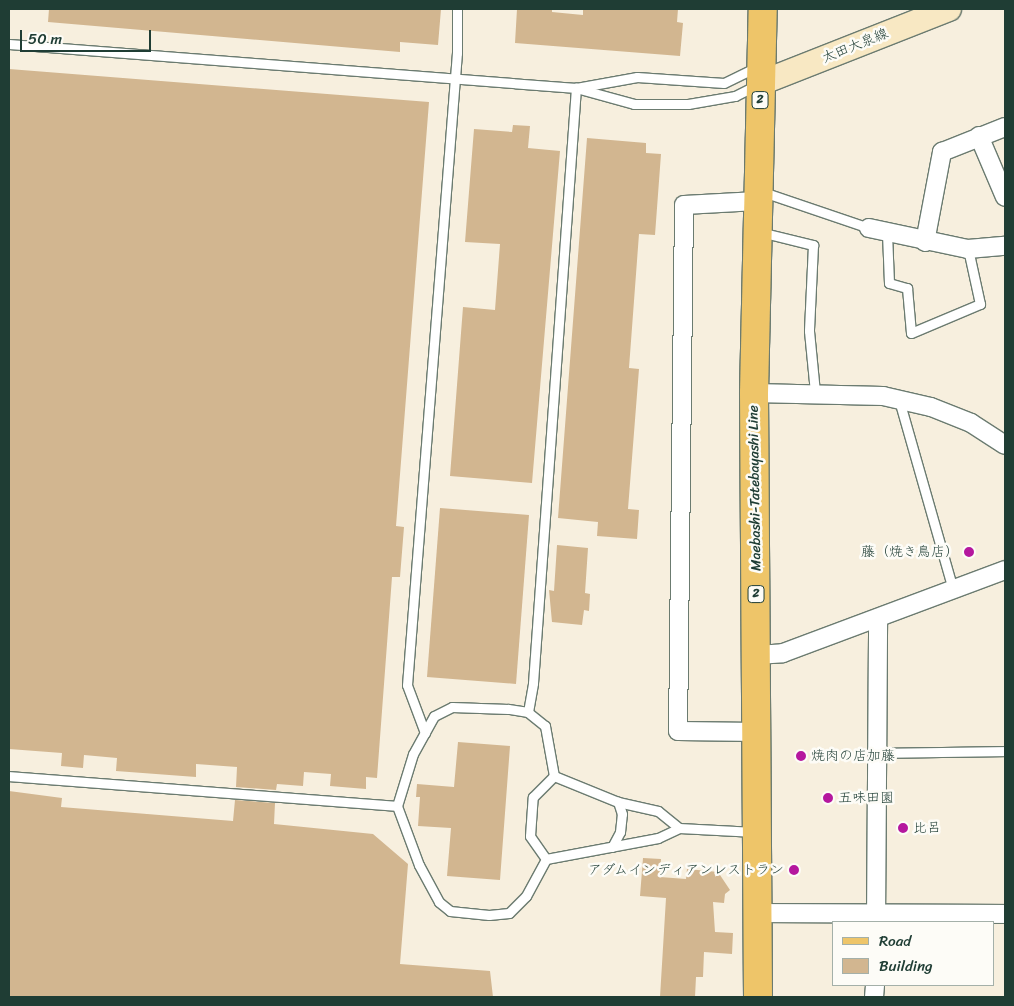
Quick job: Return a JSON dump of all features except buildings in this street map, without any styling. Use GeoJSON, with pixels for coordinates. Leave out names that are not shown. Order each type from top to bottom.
{"type":"FeatureCollection","features":[{"type":"Feature","properties":{"kind":"main road","name":"Maebashi-Tatebayashi Line"},"geometry":{"type":"LineString","coordinates":[[758,997],[759,832],[754,393],[763,9]]}},
{"type":"Feature","properties":{"kind":"main road","name":"太田大泉線"},"geometry":{"type":"LineString","coordinates":[[761,74],[904,9]]}},
{"type":"Feature","properties":{"kind":"main road","name":"太田大泉線"},"geometry":{"type":"LineString","coordinates":[[761,74],[949,9]]}},
{"type":"Feature","properties":{"kind":"street"},"geometry":{"type":"LineString","coordinates":[[926,242],[942,152],[1005,126]]}},
{"type":"Feature","properties":{"kind":"street"},"geometry":{"type":"LineString","coordinates":[[980,136],[1005,197]]}},
{"type":"Feature","properties":{"kind":"street"},"geometry":{"type":"LineString","coordinates":[[758,196],[684,205],[678,731],[758,732]]}},
{"type":"Feature","properties":{"kind":"street"},"geometry":{"type":"LineString","coordinates":[[869,228],[926,242],[968,249],[1005,246]]}},
{"type":"Feature","properties":{"kind":"street"},"geometry":{"type":"LineString","coordinates":[[754,393],[854,393],[899,400],[931,407],[971,423],[1005,445]]}},
{"type":"Feature","properties":{"kind":"street"},"geometry":{"type":"LineString","coordinates":[[757,655],[783,653],[1005,570]]}},
{"type":"Feature","properties":{"kind":"street"},"geometry":{"type":"LineString","coordinates":[[876,918],[878,618]]}},
{"type":"Feature","properties":{"kind":"street"},"geometry":{"type":"LineString","coordinates":[[758,913],[876,918],[1005,914]]}},
{"type":"Feature","properties":{"kind":"lane"},"geometry":{"type":"LineString","coordinates":[[425,732],[406,685],[454,78],[457,9]]}},
{"type":"Feature","properties":{"kind":"lane"},"geometry":{"type":"LineString","coordinates":[[9,44],[576,88],[634,104],[688,104],[735,96],[761,74]]}},
{"type":"Feature","properties":{"kind":"lane"},"geometry":{"type":"LineString","coordinates":[[576,88],[636,77],[724,83],[761,74]]}},
{"type":"Feature","properties":{"kind":"lane"},"geometry":{"type":"LineString","coordinates":[[528,712],[533,683],[576,88]]}},
{"type":"Feature","properties":{"kind":"lane"},"geometry":{"type":"LineString","coordinates":[[758,196],[817,208],[869,228]]}},
{"type":"Feature","properties":{"kind":"lane"},"geometry":{"type":"LineString","coordinates":[[757,231],[813,245],[809,331],[815,392]]}},
{"type":"Feature","properties":{"kind":"lane"},"geometry":{"type":"LineString","coordinates":[[887,233],[889,283],[907,288],[912,333],[980,304],[968,249]]}},
{"type":"Feature","properties":{"kind":"lane"},"geometry":{"type":"LineString","coordinates":[[899,400],[953,589]]}},
{"type":"Feature","properties":{"kind":"lane"},"geometry":{"type":"LineString","coordinates":[[546,859],[526,896],[509,913],[489,915],[450,911],[439,902],[419,865],[397,806],[413,754],[425,732],[434,716],[452,706],[528,712],[545,726],[554,776]]}},
{"type":"Feature","properties":{"kind":"lane"},"geometry":{"type":"LineString","coordinates":[[878,753],[1005,751]]}},
{"type":"Feature","properties":{"kind":"lane"},"geometry":{"type":"LineString","coordinates":[[9,776],[397,806]]}},
{"type":"Feature","properties":{"kind":"lane"},"geometry":{"type":"LineString","coordinates":[[554,776],[618,802],[658,811],[679,828]]}},
{"type":"Feature","properties":{"kind":"lane"},"geometry":{"type":"LineString","coordinates":[[546,859],[530,836],[533,797],[554,776]]}},
{"type":"Feature","properties":{"kind":"lane"},"geometry":{"type":"LineString","coordinates":[[612,847],[620,832],[622,814],[618,802]]}},
{"type":"Feature","properties":{"kind":"lane"},"geometry":{"type":"LineString","coordinates":[[546,859],[658,838],[679,828],[759,832]]}},
{"type":"Feature","properties":{"kind":"place","name":"藤（焼き鳥店）"},"geometry":{"type":"Point","coordinates":[969,552]}},
{"type":"Feature","properties":{"kind":"place","name":"焼肉の店加藤"},"geometry":{"type":"Point","coordinates":[801,756]}},
{"type":"Feature","properties":{"kind":"place","name":"五味田園"},"geometry":{"type":"Point","coordinates":[828,798]}},
{"type":"Feature","properties":{"kind":"place","name":"比呂"},"geometry":{"type":"Point","coordinates":[903,828]}},
{"type":"Feature","properties":{"kind":"place","name":"アダムインディアンレストラン"},"geometry":{"type":"Point","coordinates":[794,870]}}]}
